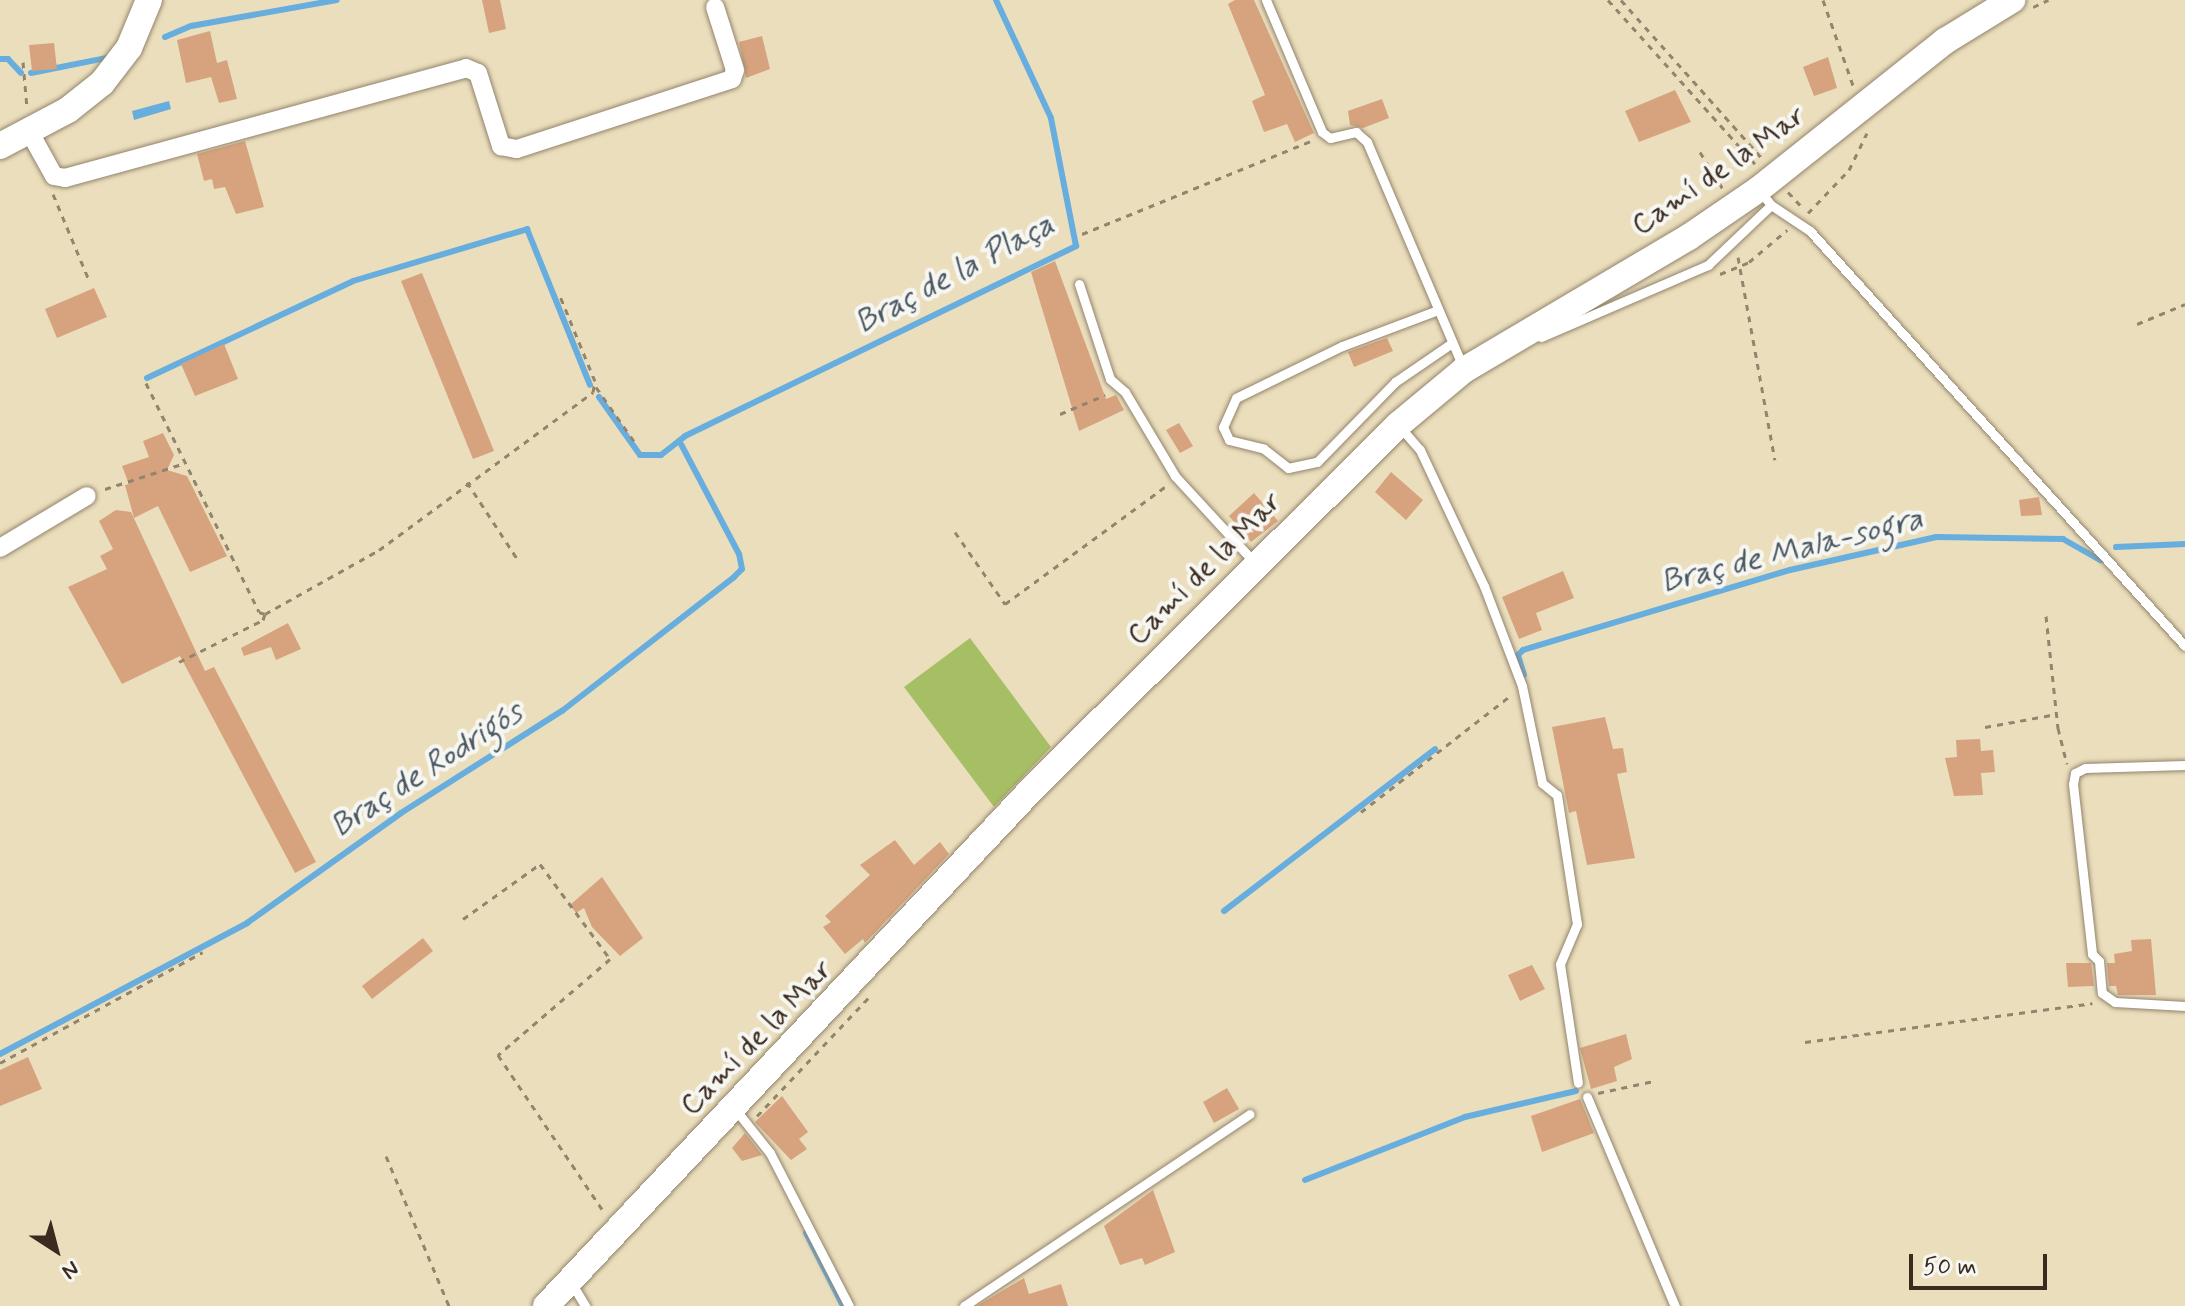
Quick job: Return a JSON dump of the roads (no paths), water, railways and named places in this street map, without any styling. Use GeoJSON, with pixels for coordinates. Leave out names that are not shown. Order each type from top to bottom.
{"type":"FeatureCollection","features":[{"type":"Feature","properties":{"kind":"main road"},"geometry":{"type":"LineString","coordinates":[[0,146],[29,131],[102,83],[129,48],[149,0]]}},
{"type":"Feature","properties":{"kind":"main road","name":"Camí de la Mar"},"geometry":{"type":"LineString","coordinates":[[546,1306],[617,1232],[742,1116],[1031,790],[1398,425],[1464,370],[1767,185],[1864,118],[1945,41],[2018,7]]}},
{"type":"Feature","properties":{"kind":"street"},"geometry":{"type":"LineString","coordinates":[[29,131],[54,176],[65,178],[466,68],[478,73],[501,146],[517,149],[732,79],[735,70],[715,7]]}},
{"type":"Feature","properties":{"kind":"street"},"geometry":{"type":"LineString","coordinates":[[0,548],[87,496]]}},
{"type":"Feature","properties":{"kind":"lane"},"geometry":{"type":"LineString","coordinates":[[1266,0],[1325,136],[1363,136],[1464,370]]}},
{"type":"Feature","properties":{"kind":"lane"},"geometry":{"type":"LineString","coordinates":[[1493,353],[1671,284],[1708,265],[1735,241],[1767,185],[2185,646]]}},
{"type":"Feature","properties":{"kind":"lane"},"geometry":{"type":"LineString","coordinates":[[1079,284],[1116,383],[1178,479],[1256,564]]}},
{"type":"Feature","properties":{"kind":"lane"},"geometry":{"type":"LineString","coordinates":[[1438,310],[1342,346],[1236,398],[1223,427],[1229,440],[1264,449],[1280,465],[1317,462],[1395,382],[1452,343]]}},
{"type":"Feature","properties":{"kind":"lane"},"geometry":{"type":"LineString","coordinates":[[1398,425],[1420,450],[1484,586],[1522,686],[1542,783],[1557,795],[1577,924],[1560,964],[1578,1083]]}},
{"type":"Feature","properties":{"kind":"lane"},"geometry":{"type":"LineString","coordinates":[[2185,765],[2075,773],[2092,954],[2099,961],[2102,993],[2115,1002],[2185,1006]]}},
{"type":"Feature","properties":{"kind":"lane"},"geometry":{"type":"LineString","coordinates":[[1587,1097],[1675,1306]]}},
{"type":"Feature","properties":{"kind":"lane"},"geometry":{"type":"LineString","coordinates":[[964,1306],[1250,1114]]}},
{"type":"Feature","properties":{"kind":"lane"},"geometry":{"type":"LineString","coordinates":[[742,1116],[770,1153],[849,1306]]}},
{"type":"Feature","properties":{"kind":"lane"},"geometry":{"type":"LineString","coordinates":[[570,1282],[585,1306]]}},
{"type":"Feature","properties":{"kind":"water"},"geometry":{"type":"Polygon","coordinates":[[[169,101],[171,109],[134,120],[132,111],[169,101]]]}},
{"type":"Feature","properties":{"kind":"waterway"},"geometry":{"type":"LineString","coordinates":[[165,37],[191,26],[337,0]]}},
{"type":"Feature","properties":{"kind":"waterway","name":"Braç de la Plaça"},"geometry":{"type":"LineString","coordinates":[[599,397],[640,455],[661,455],[685,436],[1076,246],[1051,118],[996,0]]}},
{"type":"Feature","properties":{"kind":"waterway"},"geometry":{"type":"LineString","coordinates":[[31,73],[106,58]]}},
{"type":"Feature","properties":{"kind":"waterway"},"geometry":{"type":"LineString","coordinates":[[0,59],[8,59],[21,73]]}},
{"type":"Feature","properties":{"kind":"waterway"},"geometry":{"type":"LineString","coordinates":[[147,378],[353,281],[527,229],[590,385]]}},
{"type":"Feature","properties":{"kind":"waterway","name":"Braç de Rodrigós"},"geometry":{"type":"LineString","coordinates":[[0,1054],[247,923],[401,813],[562,711],[734,577],[742,569],[739,554],[681,444]]}},
{"type":"Feature","properties":{"kind":"waterway","name":"Braç de Mala-sogra"},"geometry":{"type":"LineString","coordinates":[[1524,675],[1518,655],[1523,650],[1790,570],[1936,537],[2063,539],[2100,560]]}},
{"type":"Feature","properties":{"kind":"waterway","name":"Braç de Mala-sogra"},"geometry":{"type":"LineString","coordinates":[[2116,547],[2185,544]]}},
{"type":"Feature","properties":{"kind":"waterway","name":"Braç de Mala-sogra"},"geometry":{"type":"LineString","coordinates":[[1224,911],[1435,749]]}},
{"type":"Feature","properties":{"kind":"waterway"},"geometry":{"type":"LineString","coordinates":[[1305,1180],[1465,1117],[1576,1091]]}},
{"type":"Feature","properties":{"kind":"waterway","name":"Braç de Mala-sogra"},"geometry":{"type":"LineString","coordinates":[[806,1233],[843,1306]]}}]}
